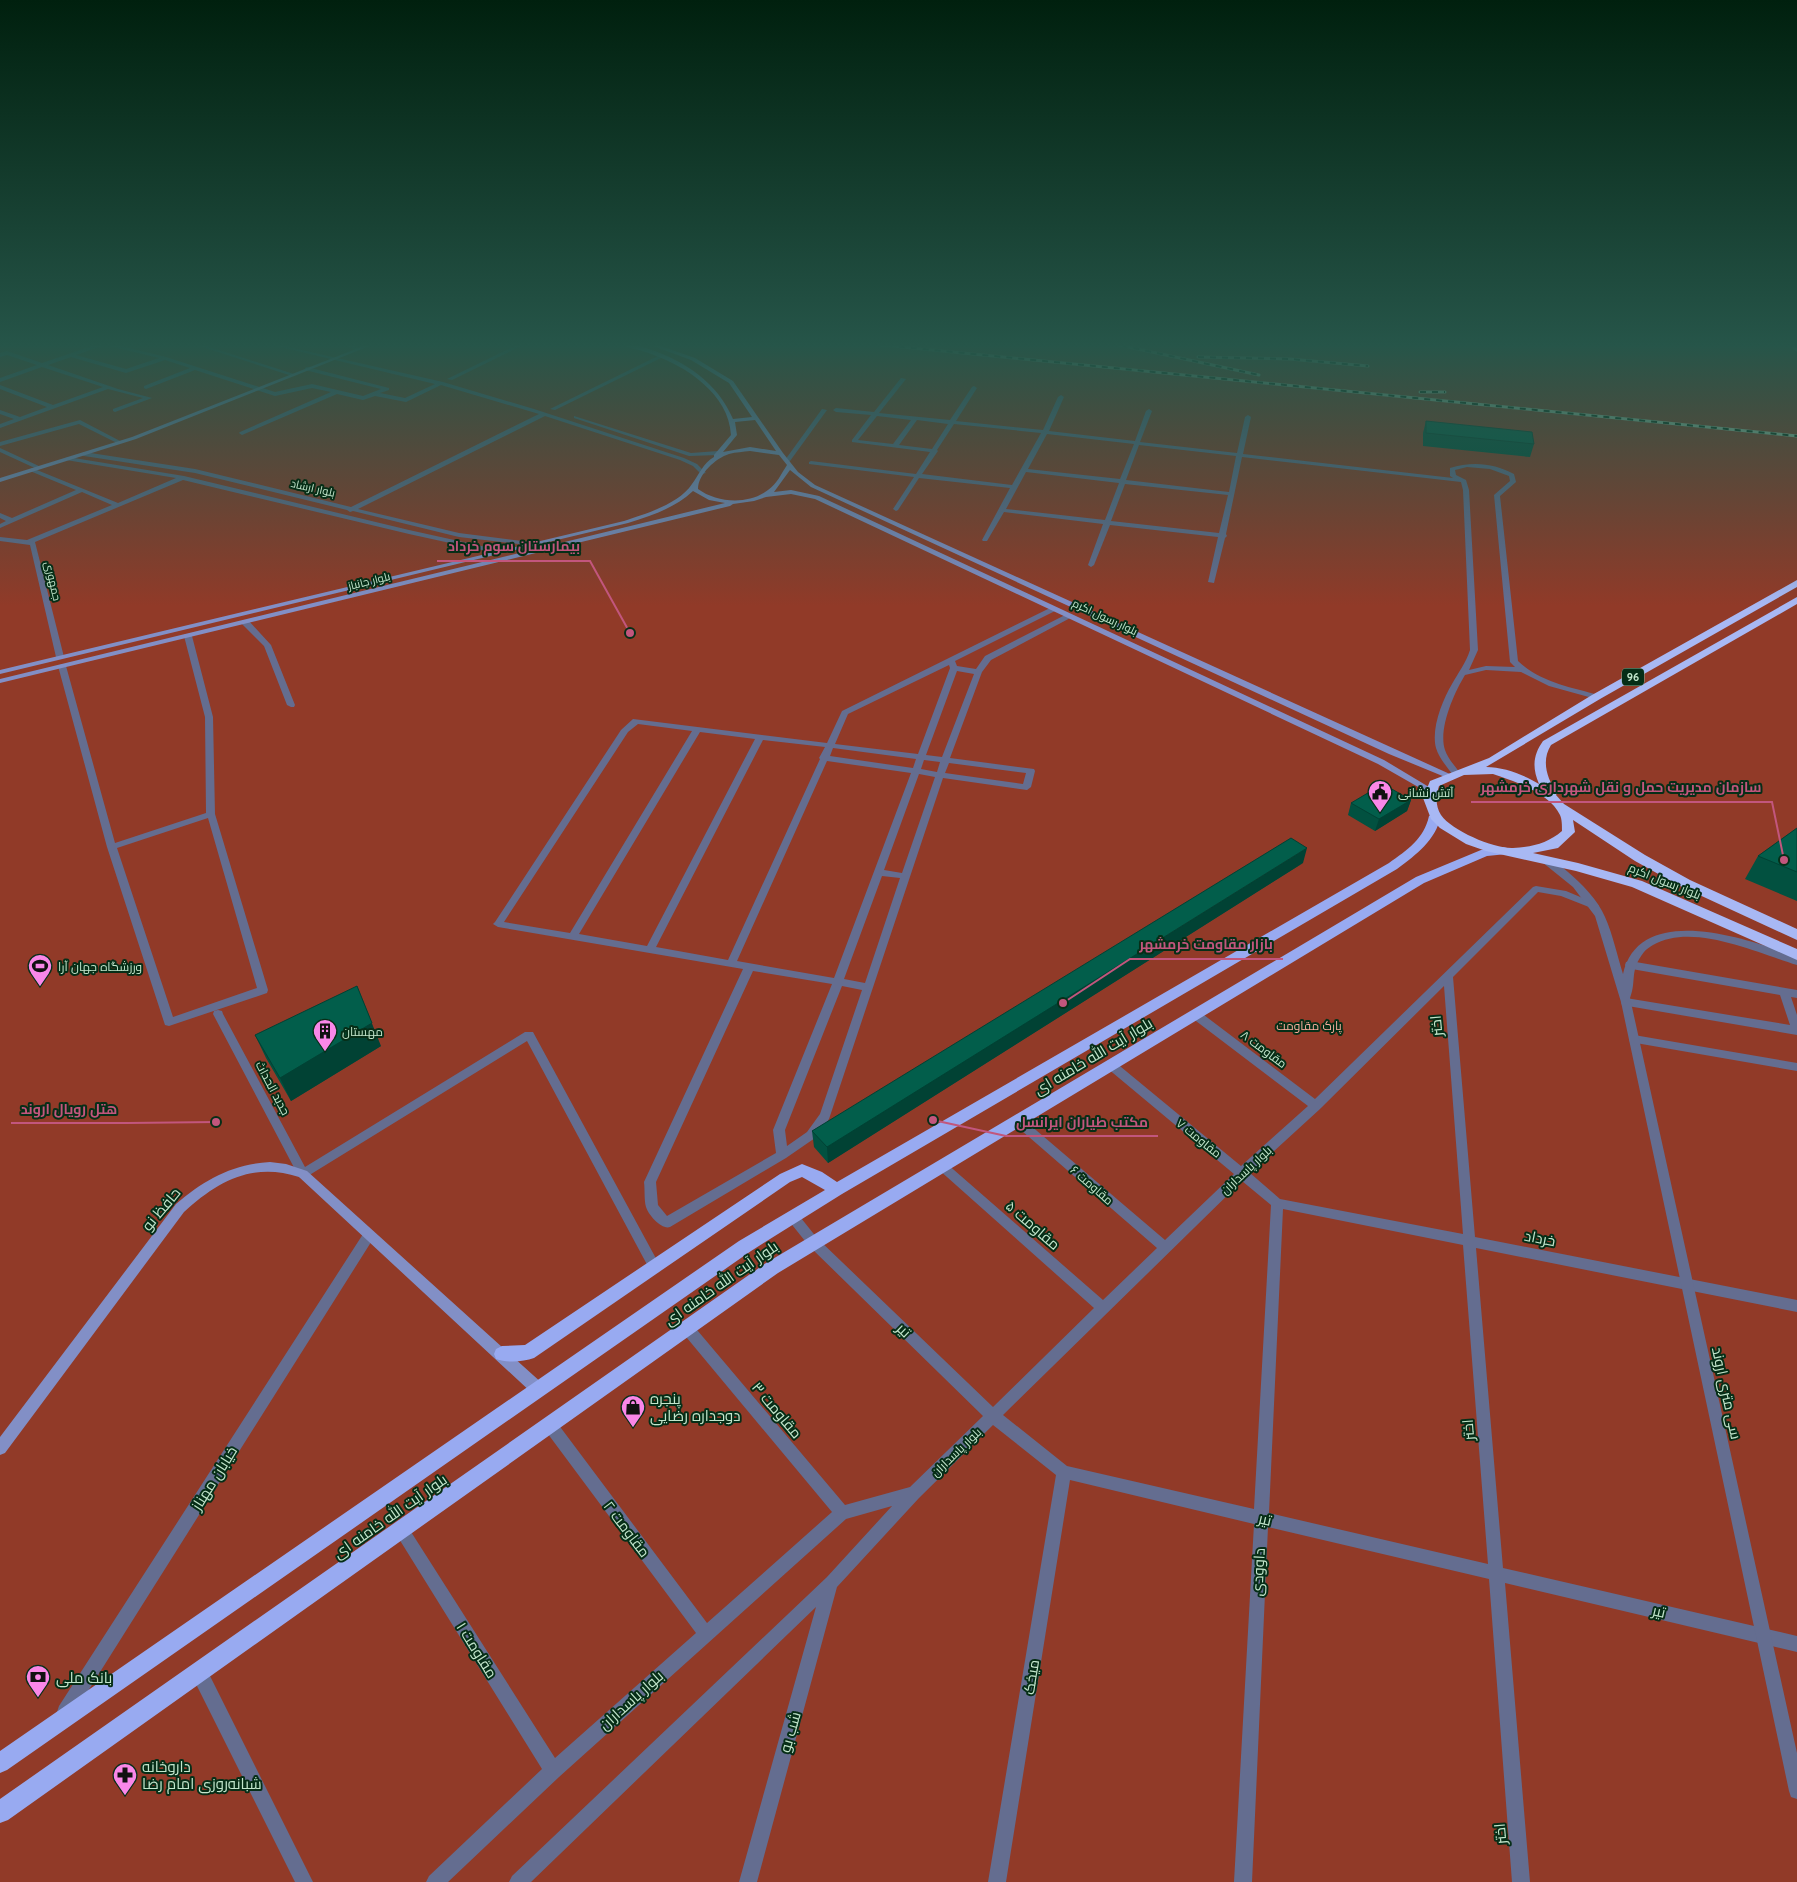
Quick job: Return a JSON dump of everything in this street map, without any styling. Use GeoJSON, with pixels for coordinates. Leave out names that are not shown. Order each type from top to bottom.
{"type":"FeatureCollection","features":[{"type":"Feature","properties":{"kind":"highway","name":"96"},"geometry":{"type":"LineString","coordinates":[[1430,790],[1440,779],[1493,760],[1596,697],[1797,583]]}},
{"type":"Feature","properties":{"kind":"highway","name":"96"},"geometry":{"type":"LineString","coordinates":[[1435,816],[1455,834],[1470,841],[1509,852],[1535,852],[1551,848],[1563,840],[1569,831],[1570,820],[1564,808],[1544,784],[1540,772],[1541,750],[1547,743],[1797,600]]}},
{"type":"Feature","properties":{"kind":"highway","name":"96"},"geometry":{"type":"LineString","coordinates":[[1458,773],[1486,771],[1524,779],[1555,797]]}},
{"type":"Feature","properties":{"kind":"highway"},"geometry":{"type":"LineString","coordinates":[[1430,790],[1430,807],[1435,816]]}},
{"type":"Feature","properties":{"kind":"highway","name":"بلوار رسول اکرم"},"geometry":{"type":"LineString","coordinates":[[1564,808],[1648,862],[1797,935]]}},
{"type":"Feature","properties":{"kind":"highway","name":"بلوار رسول اکرم"},"geometry":{"type":"LineString","coordinates":[[1509,852],[1543,858],[1637,884],[1797,955]]}},
{"type":"Feature","properties":{"kind":"main road"},"geometry":{"type":"LineString","coordinates":[[0,480],[84,454],[148,431]]}},
{"type":"Feature","properties":{"kind":"main road","name":"بلوار جانباز"},"geometry":{"type":"LineString","coordinates":[[0,681],[61,662],[645,516],[679,499],[695,485],[711,461],[734,435],[733,431]]}},
{"type":"Feature","properties":{"kind":"main road"},"geometry":{"type":"LineString","coordinates":[[766,431],[781,454]]}},
{"type":"Feature","properties":{"kind":"main road"},"geometry":{"type":"LineString","coordinates":[[711,461],[738,450],[760,449],[781,454]]}},
{"type":"Feature","properties":{"kind":"main road","name":"بلوار رسول اکرم"},"geometry":{"type":"LineString","coordinates":[[781,454],[796,473],[812,486],[1392,752],[1458,773]]}},
{"type":"Feature","properties":{"kind":"main road"},"geometry":{"type":"LineString","coordinates":[[761,497],[770,492],[789,463]]}},
{"type":"Feature","properties":{"kind":"main road"},"geometry":{"type":"LineString","coordinates":[[695,485],[695,490],[706,498],[743,501]]}},
{"type":"Feature","properties":{"kind":"main road","name":"بلوار رسول اکرم"},"geometry":{"type":"LineString","coordinates":[[761,497],[791,492],[817,498],[1381,762],[1430,790]]}},
{"type":"Feature","properties":{"kind":"main road","name":"بلوار جانباز"},"geometry":{"type":"LineString","coordinates":[[0,672],[61,662],[188,636],[761,497]]}},
{"type":"Feature","properties":{"kind":"main road"},"geometry":{"type":"LineString","coordinates":[[1036,600],[1048,594]]}},
{"type":"Feature","properties":{"kind":"main road","name":"بلوار آیت الله خامنه ای"},"geometry":{"type":"LineString","coordinates":[[0,1763],[745,1246],[837,1190],[1393,866],[1421,846],[1433,828],[1435,816]]}},
{"type":"Feature","properties":{"kind":"main road","name":"بلوار آیت الله خامنه ای"},"geometry":{"type":"LineString","coordinates":[[0,1812],[687,1328],[814,1242],[1019,1122],[1420,880],[1485,853],[1509,852]]}},
{"type":"Feature","properties":{"kind":"main road","name":"حافظ نو"},"geometry":{"type":"LineString","coordinates":[[0,1448],[180,1208],[196,1193],[218,1179],[242,1170],[268,1166],[289,1168],[303,1174],[502,1354],[538,1389]]}},
{"type":"Feature","properties":{"kind":"main road"},"geometry":{"type":"LineString","coordinates":[[502,1354],[528,1353],[785,1178],[802,1170],[817,1176],[837,1190]]}},
{"type":"Feature","properties":{"kind":"street"},"geometry":{"type":"LineString","coordinates":[[0,444],[48,431]]}},
{"type":"Feature","properties":{"kind":"street"},"geometry":{"type":"LineString","coordinates":[[97,431],[119,442]]}},
{"type":"Feature","properties":{"kind":"street"},"geometry":{"type":"LineString","coordinates":[[341,515],[510,431]]}},
{"type":"Feature","properties":{"kind":"street"},"geometry":{"type":"LineString","coordinates":[[596,431],[682,459],[695,465],[703,472]]}},
{"type":"Feature","properties":{"kind":"street"},"geometry":{"type":"LineString","coordinates":[[619,431],[692,455],[718,453]]}},
{"type":"Feature","properties":{"kind":"street"},"geometry":{"type":"LineString","coordinates":[[789,463],[810,431]]}},
{"type":"Feature","properties":{"kind":"street"},"geometry":{"type":"LineString","coordinates":[[862,431],[854,441],[935,451]]}},
{"type":"Feature","properties":{"kind":"street"},"geometry":{"type":"LineString","coordinates":[[895,446],[906,431]]}},
{"type":"Feature","properties":{"kind":"street"},"geometry":{"type":"LineString","coordinates":[[896,509],[948,431]]}},
{"type":"Feature","properties":{"kind":"street"},"geometry":{"type":"LineString","coordinates":[[1031,431],[1464,481]]}},
{"type":"Feature","properties":{"kind":"street"},"geometry":{"type":"LineString","coordinates":[[1091,565],[1142,431]]}},
{"type":"Feature","properties":{"kind":"street"},"geometry":{"type":"LineString","coordinates":[[1212,582],[1224,536],[1245,431]]}},
{"type":"Feature","properties":{"kind":"street"},"geometry":{"type":"LineString","coordinates":[[986,540],[1045,432]]}},
{"type":"Feature","properties":{"kind":"street"},"geometry":{"type":"LineString","coordinates":[[0,450],[39,468]]}},
{"type":"Feature","properties":{"kind":"street","name":"بلوار ارشاد"},"geometry":{"type":"LineString","coordinates":[[84,454],[195,471],[459,535],[536,544]]}},
{"type":"Feature","properties":{"kind":"street","name":"بلوار ارشاد"},"geometry":{"type":"LineString","coordinates":[[68,459],[183,478],[341,515],[404,533],[484,548],[488,550],[487,556]]}},
{"type":"Feature","properties":{"kind":"street"},"geometry":{"type":"LineString","coordinates":[[811,463],[1014,487]]}},
{"type":"Feature","properties":{"kind":"street"},"geometry":{"type":"LineString","coordinates":[[1464,481],[1453,476],[1452,469],[1468,465],[1496,468],[1512,475],[1513,482],[1498,495],[1514,662],[1520,670]]}},
{"type":"Feature","properties":{"kind":"street"},"geometry":{"type":"LineString","coordinates":[[32,470],[118,505]]}},
{"type":"Feature","properties":{"kind":"street"},"geometry":{"type":"LineString","coordinates":[[1024,470],[1232,494]]}},
{"type":"Feature","properties":{"kind":"street"},"geometry":{"type":"LineString","coordinates":[[2,539],[29,542],[183,478]]}},
{"type":"Feature","properties":{"kind":"street"},"geometry":{"type":"LineString","coordinates":[[1458,773],[1440,748],[1439,737],[1448,702],[1454,688],[1465,673],[1474,650],[1464,481]]}},
{"type":"Feature","properties":{"kind":"street"},"geometry":{"type":"LineString","coordinates":[[0,526],[82,490]]}},
{"type":"Feature","properties":{"kind":"street"},"geometry":{"type":"LineString","coordinates":[[1002,510],[1224,536]]}},
{"type":"Feature","properties":{"kind":"street"},"geometry":{"type":"LineString","coordinates":[[0,515],[12,521]]}},
{"type":"Feature","properties":{"kind":"street","name":"جمهوری"},"geometry":{"type":"LineString","coordinates":[[29,542],[33,543],[61,662],[112,847],[169,1022],[263,990],[211,814]]}},
{"type":"Feature","properties":{"kind":"street"},"geometry":{"type":"LineString","coordinates":[[731,964],[828,746],[845,713],[952,664],[1054,609]]}},
{"type":"Feature","properties":{"kind":"street"},"geometry":{"type":"LineString","coordinates":[[750,966],[650,1182],[652,1207],[666,1223],[782,1155],[811,1135],[824,1116],[945,760],[978,672],[988,658],[1070,616]]}},
{"type":"Feature","properties":{"kind":"street"},"geometry":{"type":"LineString","coordinates":[[244,622],[267,645],[291,705]]}},
{"type":"Feature","properties":{"kind":"street"},"geometry":{"type":"LineString","coordinates":[[1028,622],[1043,630]]}},
{"type":"Feature","properties":{"kind":"street"},"geometry":{"type":"LineString","coordinates":[[112,847],[211,814],[210,717],[188,636]]}},
{"type":"Feature","properties":{"kind":"street"},"geometry":{"type":"LineString","coordinates":[[952,664],[978,672]]}},
{"type":"Feature","properties":{"kind":"street"},"geometry":{"type":"LineString","coordinates":[[782,1155],[779,1130],[838,982],[879,872],[916,772],[952,664]]}},
{"type":"Feature","properties":{"kind":"street"},"geometry":{"type":"LineString","coordinates":[[1465,673],[1486,668],[1520,670],[1541,680],[1596,697]]}},
{"type":"Feature","properties":{"kind":"street"},"geometry":{"type":"LineString","coordinates":[[823,758],[1027,787],[1031,771],[850,746],[828,746],[636,721],[625,730],[498,924],[868,987]]}},
{"type":"Feature","properties":{"kind":"street"},"geometry":{"type":"LineString","coordinates":[[573,936],[697,729]]}},
{"type":"Feature","properties":{"kind":"street"},"geometry":{"type":"LineString","coordinates":[[650,949],[760,737]]}},
{"type":"Feature","properties":{"kind":"street"},"geometry":{"type":"LineString","coordinates":[[1543,858],[1558,868],[1573,882],[1594,906],[1600,916],[1626,1002]]}},
{"type":"Feature","properties":{"kind":"street"},"geometry":{"type":"LineString","coordinates":[[879,872],[906,876]]}},
{"type":"Feature","properties":{"kind":"street","name":"بلوار پاسداران"},"geometry":{"type":"LineString","coordinates":[[518,1882],[832,1582],[914,1493],[1242,1173],[1316,1106],[1536,890],[1563,893],[1594,906]]}},
{"type":"Feature","properties":{"kind":"street"},"geometry":{"type":"LineString","coordinates":[[1626,1002],[1630,965],[1643,945],[1658,937],[1675,934],[1720,937],[1750,944],[1797,961]]}},
{"type":"Feature","properties":{"kind":"street"},"geometry":{"type":"LineString","coordinates":[[1630,965],[1797,994]]}},
{"type":"Feature","properties":{"kind":"street","name":"اختر"},"geometry":{"type":"LineString","coordinates":[[1448,976],[1520,1882]]}},
{"type":"Feature","properties":{"kind":"street"},"geometry":{"type":"LineString","coordinates":[[1626,1002],[1797,1030],[1784,992]]}},
{"type":"Feature","properties":{"kind":"street","name":"سی متری اروند"},"geometry":{"type":"LineString","coordinates":[[1626,1002],[1797,1791]]}},
{"type":"Feature","properties":{"kind":"street","name":"جدبد الحداث"},"geometry":{"type":"LineString","coordinates":[[218,1014],[303,1174]]}},
{"type":"Feature","properties":{"kind":"street","name":"مقاومت ۸"},"geometry":{"type":"LineString","coordinates":[[1196,1015],[1316,1106]]}},
{"type":"Feature","properties":{"kind":"street"},"geometry":{"type":"LineString","coordinates":[[303,1174],[529,1035],[655,1268]]}},
{"type":"Feature","properties":{"kind":"street"},"geometry":{"type":"LineString","coordinates":[[1634,1039],[1797,1067]]}},
{"type":"Feature","properties":{"kind":"street","name":"مقاومت ۷"},"geometry":{"type":"LineString","coordinates":[[1111,1065],[1276,1203]]}},
{"type":"Feature","properties":{"kind":"street","name":"مقاومت ۶"},"geometry":{"type":"LineString","coordinates":[[1019,1122],[1165,1248]]}},
{"type":"Feature","properties":{"kind":"street","name":"مقاومت ۵"},"geometry":{"type":"LineString","coordinates":[[942,1166],[1103,1308]]}},
{"type":"Feature","properties":{"kind":"street","name":"خرداد"},"geometry":{"type":"LineString","coordinates":[[1276,1203],[1797,1306]]}},
{"type":"Feature","properties":{"kind":"street","name":"داوودی"},"geometry":{"type":"LineString","coordinates":[[1243,1882],[1276,1203]]}},
{"type":"Feature","properties":{"kind":"street","name":"تیر"},"geometry":{"type":"LineString","coordinates":[[793,1217],[814,1242],[993,1416],[1064,1472],[1797,1644]]}},
{"type":"Feature","properties":{"kind":"street","name":"خیابان مهناز"},"geometry":{"type":"LineString","coordinates":[[59,1722],[369,1235]]}},
{"type":"Feature","properties":{"kind":"street","name":"مقاومت ۳"},"geometry":{"type":"LineString","coordinates":[[687,1328],[842,1512]]}},
{"type":"Feature","properties":{"kind":"street","name":"مقاومت ۲"},"geometry":{"type":"LineString","coordinates":[[550,1425],[705,1633]]}},
{"type":"Feature","properties":{"kind":"street","name":"میخک"},"geometry":{"type":"LineString","coordinates":[[997,1882],[1064,1472]]}},
{"type":"Feature","properties":{"kind":"street","name":"بلوار پاسداران"},"geometry":{"type":"LineString","coordinates":[[435,1882],[553,1771],[842,1512],[914,1493]]}},
{"type":"Feature","properties":{"kind":"street","name":"مقاومت ۱"},"geometry":{"type":"LineString","coordinates":[[401,1529],[553,1771]]}},
{"type":"Feature","properties":{"kind":"street","name":"شب بو"},"geometry":{"type":"LineString","coordinates":[[748,1882],[832,1582]]}},
{"type":"Feature","properties":{"kind":"street"},"geometry":{"type":"LineString","coordinates":[[199,1672],[304,1882]]}},
{"type":"Feature","properties":{"kind":"green space","name":"پارک مقاومت"},"geometry":{"type":"Polygon","coordinates":[[[0,431],[1797,431],[1797,1882],[0,1882],[0,431]]]}},
{"type":"Feature","properties":{"kind":"building"},"geometry":{"type":"Polygon","coordinates":[[[1426,431],[1521,431],[1532,432],[1534,444],[1426,433],[1426,431]]]}},
{"type":"Feature","properties":{"kind":"building"},"geometry":{"type":"Polygon","coordinates":[[[1383,784],[1411,800],[1379,819],[1351,803],[1383,784]]]}},
{"type":"Feature","properties":{"kind":"building"},"geometry":{"type":"Polygon","coordinates":[[[1797,828],[1797,872],[1758,856],[1797,828]]]}},
{"type":"Feature","properties":{"kind":"building"},"geometry":{"type":"Polygon","coordinates":[[[1291,838],[1307,848],[827,1147],[812,1131],[1291,838]]]}},
{"type":"Feature","properties":{"kind":"building"},"geometry":{"type":"Polygon","coordinates":[[[357,986],[372,1023],[280,1078],[255,1035],[357,986]]]}},
{"type":"Feature","properties":{"kind":"railway"},"geometry":{"type":"LineString","coordinates":[[1745,431],[1797,436]]}},
{"type":"Feature","properties":{"kind":"place","name":"بیمارستان سوم خرداد"},"geometry":{"type":"Point","coordinates":[630,633]}},
{"type":"Feature","properties":{"kind":"place","name":"آتش نشانی"},"geometry":{"type":"Point","coordinates":[1380,813]}},
{"type":"Feature","properties":{"kind":"place","name":"سازمان مدیریت حمل و نقل شهرداری خرمشهر"},"geometry":{"type":"Point","coordinates":[1784,860]}},
{"type":"Feature","properties":{"kind":"place","name":"ورزشگاه جهان آرا"},"geometry":{"type":"Point","coordinates":[40,987]}},
{"type":"Feature","properties":{"kind":"place","name":"بازار مقاومت خرمشهر"},"geometry":{"type":"Point","coordinates":[1063,1003]}},
{"type":"Feature","properties":{"kind":"place","name":"مهستان"},"geometry":{"type":"Point","coordinates":[325,1052]}},
{"type":"Feature","properties":{"kind":"place","name":"مكتب طياران ايرانسل"},"geometry":{"type":"Point","coordinates":[933,1120]}},
{"type":"Feature","properties":{"kind":"place","name":"هتل رویال اروند"},"geometry":{"type":"Point","coordinates":[216,1122]}},
{"type":"Feature","properties":{"kind":"place","name":"پنجره دوجداره رضایی"},"geometry":{"type":"Point","coordinates":[633,1428]}},
{"type":"Feature","properties":{"kind":"place","name":"بانک ملی"},"geometry":{"type":"Point","coordinates":[38,1698]}},
{"type":"Feature","properties":{"kind":"place","name":"داروخانه شبانه‌روزی امام رضا"},"geometry":{"type":"Point","coordinates":[125,1796]}}]}
